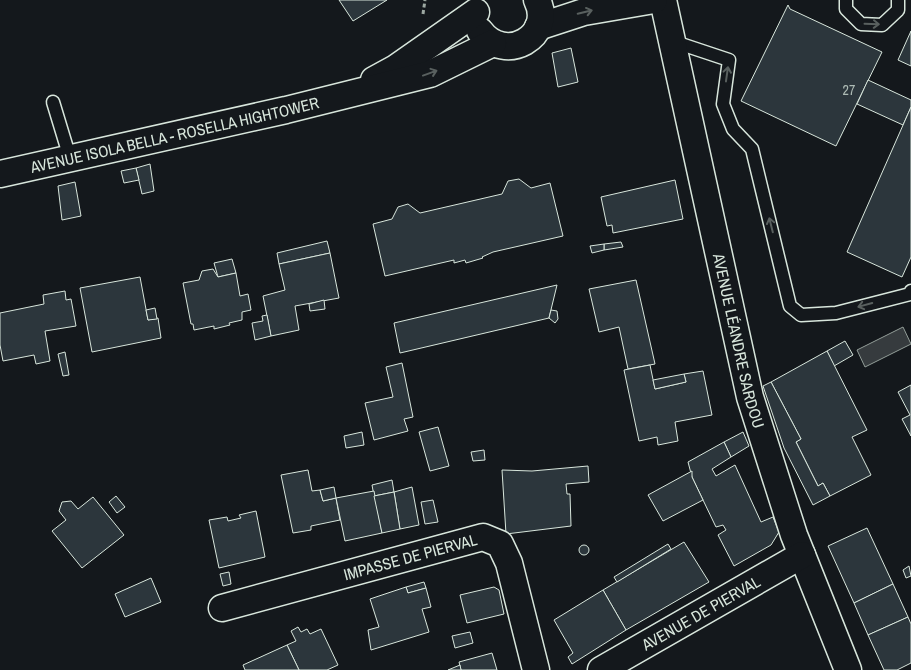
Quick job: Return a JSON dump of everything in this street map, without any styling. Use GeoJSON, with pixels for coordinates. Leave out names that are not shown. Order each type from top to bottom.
{"type":"FeatureCollection","features":[{"type":"Feature","properties":{"kind":"street"},"geometry":{"type":"LineString","coordinates":[[475,5],[479,29],[492,43],[514,46],[524,43],[533,36],[538,27],[541,16],[537,0]]}},
{"type":"Feature","properties":{"kind":"street"},"geometry":{"type":"LineString","coordinates":[[538,27],[584,12],[654,0]]}},
{"type":"Feature","properties":{"kind":"street","name":"AVENUE LÉANDRE SARDOU"},"geometry":{"type":"LineString","coordinates":[[663,0],[750,398],[802,555],[848,670]]}},
{"type":"Feature","properties":{"kind":"street","name":"AVENUE ISOLA BELLA - ROSELLA HIGHTOWER"},"geometry":{"type":"LineString","coordinates":[[349,94],[396,68],[475,5]]}},
{"type":"Feature","properties":{"kind":"street","name":"AVENUE ISOLA BELLA - ROSELLA HIGHTOWER"},"geometry":{"type":"LineString","coordinates":[[0,174],[430,74],[492,43]]}},
{"type":"Feature","properties":{"kind":"street","name":"IMPASSE DE PIERVAL"},"geometry":{"type":"LineString","coordinates":[[222,608],[484,537],[500,544],[509,563],[536,670]]}},
{"type":"Feature","properties":{"kind":"street","name":"AVENUE DE PIERVAL"},"geometry":{"type":"LineString","coordinates":[[600,670],[802,555]]}},
{"type":"Feature","properties":{"kind":"lane"},"geometry":{"type":"LineString","coordinates":[[846,0],[846,9],[861,24],[882,25],[898,10],[898,0]]}},
{"type":"Feature","properties":{"kind":"lane"},"geometry":{"type":"LineString","coordinates":[[672,41],[729,60],[723,104],[733,129],[752,150],[790,306],[801,315],[836,313],[910,294],[911,291]]}},
{"type":"Feature","properties":{"kind":"lane"},"geometry":{"type":"LineString","coordinates":[[54,102],[70,158]]}},
{"type":"Feature","properties":{"kind":"shaded area"},"geometry":{"type":"Polygon","coordinates":[[[903,327],[911,344],[865,367],[857,350],[903,327]]]}},
{"type":"Feature","properties":{"kind":"building"},"geometry":{"type":"Polygon","coordinates":[[[339,0],[387,0],[353,21],[339,0]]]}},
{"type":"Feature","properties":{"kind":"building"},"geometry":{"type":"Polygon","coordinates":[[[788,5],[790,9],[882,52],[836,146],[741,101],[788,5]]]}},
{"type":"Feature","properties":{"kind":"building"},"geometry":{"type":"Polygon","coordinates":[[[911,31],[911,66],[898,60],[911,31]]]}},
{"type":"Feature","properties":{"kind":"building"},"geometry":{"type":"Polygon","coordinates":[[[571,48],[578,82],[558,87],[552,53],[571,48]]]}},
{"type":"Feature","properties":{"kind":"building"},"geometry":{"type":"Polygon","coordinates":[[[868,80],[911,100],[911,107],[903,125],[857,104],[868,80]]]}},
{"type":"Feature","properties":{"kind":"building"},"geometry":{"type":"Polygon","coordinates":[[[911,107],[911,257],[902,277],[847,252],[911,107]]]}},
{"type":"Feature","properties":{"kind":"building"},"geometry":{"type":"Polygon","coordinates":[[[150,164],[154,191],[142,194],[136,168],[150,164]]]}},
{"type":"Feature","properties":{"kind":"building"},"geometry":{"type":"Polygon","coordinates":[[[136,168],[139,180],[124,183],[121,171],[136,168]]]}},
{"type":"Feature","properties":{"kind":"building"},"geometry":{"type":"Polygon","coordinates":[[[519,179],[531,188],[550,183],[563,236],[493,252],[483,258],[466,263],[465,260],[454,263],[454,260],[385,276],[373,224],[392,219],[398,207],[408,204],[420,213],[502,194],[508,181],[519,179]]]}},
{"type":"Feature","properties":{"kind":"building"},"geometry":{"type":"Polygon","coordinates":[[[675,180],[683,219],[613,233],[612,225],[607,226],[601,197],[675,180]]]}},
{"type":"Feature","properties":{"kind":"building"},"geometry":{"type":"Polygon","coordinates":[[[75,182],[81,216],[62,220],[58,186],[75,182]]]}},
{"type":"Feature","properties":{"kind":"building"},"geometry":{"type":"Polygon","coordinates":[[[327,241],[330,253],[279,264],[277,253],[327,241]]]}},
{"type":"Feature","properties":{"kind":"building"},"geometry":{"type":"Polygon","coordinates":[[[621,242],[623,247],[604,250],[604,244],[621,242]]]}},
{"type":"Feature","properties":{"kind":"building"},"geometry":{"type":"Polygon","coordinates":[[[604,244],[604,250],[592,253],[590,246],[604,244]]]}},
{"type":"Feature","properties":{"kind":"building"},"geometry":{"type":"Polygon","coordinates":[[[330,253],[339,298],[295,306],[299,330],[271,336],[263,296],[285,290],[279,264],[330,253]]]}},
{"type":"Feature","properties":{"kind":"building"},"geometry":{"type":"Polygon","coordinates":[[[232,259],[236,273],[218,277],[214,263],[232,259]]]}},
{"type":"Feature","properties":{"kind":"building"},"geometry":{"type":"Polygon","coordinates":[[[213,269],[218,277],[236,273],[240,296],[248,294],[251,310],[242,312],[242,320],[229,323],[230,325],[214,329],[214,326],[194,330],[193,324],[191,324],[183,283],[199,280],[202,271],[213,269]]]}},
{"type":"Feature","properties":{"kind":"building"},"geometry":{"type":"Polygon","coordinates":[[[140,277],[148,320],[158,318],[161,338],[92,352],[80,288],[140,277]]]}},
{"type":"Feature","properties":{"kind":"building"},"geometry":{"type":"Polygon","coordinates":[[[636,280],[655,364],[628,369],[619,327],[599,332],[589,289],[636,280]]]}},
{"type":"Feature","properties":{"kind":"building"},"geometry":{"type":"Polygon","coordinates":[[[557,285],[549,318],[400,353],[394,323],[557,285]]]}},
{"type":"Feature","properties":{"kind":"building"},"geometry":{"type":"Polygon","coordinates":[[[65,291],[66,300],[71,299],[76,326],[45,331],[50,361],[36,364],[34,355],[3,361],[0,345],[0,313],[44,304],[43,295],[65,291]]]}},
{"type":"Feature","properties":{"kind":"building"},"geometry":{"type":"Polygon","coordinates":[[[324,300],[325,309],[310,311],[309,304],[324,300]]]}},
{"type":"Feature","properties":{"kind":"building"},"geometry":{"type":"Polygon","coordinates":[[[155,308],[157,319],[148,320],[146,310],[155,308]]]}},
{"type":"Feature","properties":{"kind":"building"},"geometry":{"type":"Polygon","coordinates":[[[551,310],[557,311],[558,319],[555,323],[549,318],[551,310]]]}},
{"type":"Feature","properties":{"kind":"building"},"geometry":{"type":"Polygon","coordinates":[[[267,315],[271,336],[255,340],[252,323],[263,321],[262,316],[267,315]]]}},
{"type":"Feature","properties":{"kind":"building"},"geometry":{"type":"Polygon","coordinates":[[[845,341],[853,355],[834,366],[827,351],[845,341]]]}},
{"type":"Feature","properties":{"kind":"building"},"geometry":{"type":"Polygon","coordinates":[[[827,351],[867,430],[852,437],[871,475],[830,496],[823,483],[818,486],[796,442],[801,439],[771,382],[827,351]]]}},
{"type":"Feature","properties":{"kind":"building"},"geometry":{"type":"Polygon","coordinates":[[[65,352],[69,375],[63,376],[58,354],[65,352]]]}},
{"type":"Feature","properties":{"kind":"building"},"geometry":{"type":"Polygon","coordinates":[[[402,363],[413,417],[404,419],[408,431],[374,440],[365,403],[393,397],[386,367],[402,363]]]}},
{"type":"Feature","properties":{"kind":"building"},"geometry":{"type":"Polygon","coordinates":[[[650,365],[655,389],[686,382],[684,374],[703,371],[712,415],[675,422],[678,441],[658,445],[657,437],[639,441],[624,370],[650,365]]]}},
{"type":"Feature","properties":{"kind":"building"},"geometry":{"type":"Polygon","coordinates":[[[684,374],[686,382],[655,389],[653,380],[684,374]]]}},
{"type":"Feature","properties":{"kind":"building"},"geometry":{"type":"Polygon","coordinates":[[[771,382],[801,439],[796,442],[818,486],[823,483],[830,496],[813,505],[784,448],[763,386],[771,382]]]}},
{"type":"Feature","properties":{"kind":"building"},"geometry":{"type":"Polygon","coordinates":[[[911,385],[911,436],[902,419],[910,415],[898,392],[911,385]]]}},
{"type":"Feature","properties":{"kind":"building"},"geometry":{"type":"Polygon","coordinates":[[[438,427],[449,466],[430,471],[419,432],[438,427]]]}},
{"type":"Feature","properties":{"kind":"building"},"geometry":{"type":"Polygon","coordinates":[[[362,432],[364,445],[346,448],[344,436],[362,432]]]}},
{"type":"Feature","properties":{"kind":"building"},"geometry":{"type":"Polygon","coordinates":[[[743,432],[749,446],[731,457],[724,442],[743,432]]]}},
{"type":"Feature","properties":{"kind":"building"},"geometry":{"type":"Polygon","coordinates":[[[724,442],[731,457],[712,469],[716,476],[735,465],[761,522],[773,517],[779,532],[771,545],[734,566],[718,535],[726,530],[723,525],[716,527],[692,477],[688,462],[724,442]]]}},
{"type":"Feature","properties":{"kind":"building"},"geometry":{"type":"Polygon","coordinates":[[[484,450],[485,460],[473,461],[471,452],[484,450]]]}},
{"type":"Feature","properties":{"kind":"building"},"geometry":{"type":"Polygon","coordinates":[[[588,466],[589,482],[566,484],[567,494],[570,494],[571,526],[506,534],[502,470],[532,471],[588,466]]]}},
{"type":"Feature","properties":{"kind":"building"},"geometry":{"type":"Polygon","coordinates":[[[308,470],[312,491],[320,490],[323,501],[336,498],[340,520],[311,526],[311,530],[293,533],[281,475],[308,470]]]}},
{"type":"Feature","properties":{"kind":"building"},"geometry":{"type":"Polygon","coordinates":[[[692,471],[692,477],[703,500],[663,521],[648,495],[692,471]]]}},
{"type":"Feature","properties":{"kind":"building"},"geometry":{"type":"Polygon","coordinates":[[[392,480],[394,492],[374,496],[372,485],[392,480]]]}},
{"type":"Feature","properties":{"kind":"building"},"geometry":{"type":"Polygon","coordinates":[[[334,487],[336,498],[323,501],[320,490],[334,487]]]}},
{"type":"Feature","properties":{"kind":"building"},"geometry":{"type":"Polygon","coordinates":[[[412,487],[419,525],[400,529],[394,492],[412,487]]]}},
{"type":"Feature","properties":{"kind":"building"},"geometry":{"type":"Polygon","coordinates":[[[374,491],[382,533],[345,541],[336,498],[374,491]]]}},
{"type":"Feature","properties":{"kind":"building"},"geometry":{"type":"Polygon","coordinates":[[[394,492],[400,529],[382,533],[374,496],[394,492]]]}},
{"type":"Feature","properties":{"kind":"building"},"geometry":{"type":"Polygon","coordinates":[[[116,496],[125,507],[117,513],[109,502],[116,496]]]}},
{"type":"Feature","properties":{"kind":"building"},"geometry":{"type":"Polygon","coordinates":[[[93,497],[124,535],[82,568],[52,531],[66,520],[59,511],[62,502],[71,501],[78,509],[93,497]]]}},
{"type":"Feature","properties":{"kind":"building"},"geometry":{"type":"Polygon","coordinates":[[[433,500],[438,522],[425,524],[421,502],[433,500]]]}},
{"type":"Feature","properties":{"kind":"building"},"geometry":{"type":"Polygon","coordinates":[[[256,511],[265,557],[219,568],[209,520],[227,517],[228,521],[241,518],[239,515],[256,511]]]}},
{"type":"Feature","properties":{"kind":"building"},"geometry":{"type":"Polygon","coordinates":[[[867,528],[893,584],[854,603],[828,546],[867,528]]]}},
{"type":"Feature","properties":{"kind":"building"},"geometry":{"type":"Polygon","coordinates":[[[684,542],[709,582],[626,630],[603,590],[684,542]]]}},
{"type":"Feature","properties":{"kind":"building"},"geometry":{"type":"Polygon","coordinates":[[[668,544],[671,549],[617,582],[614,577],[668,544]]]}},
{"type":"Feature","properties":{"kind":"building"},"geometry":{"type":"Polygon","coordinates":[[[582,545],[586,545],[589,550],[586,555],[582,555],[579,552],[579,548],[582,545]]]}},
{"type":"Feature","properties":{"kind":"building"},"geometry":{"type":"Polygon","coordinates":[[[909,566],[911,576],[906,578],[903,570],[909,566]]]}},
{"type":"Feature","properties":{"kind":"building"},"geometry":{"type":"Polygon","coordinates":[[[229,572],[231,584],[223,586],[220,574],[229,572]]]}},
{"type":"Feature","properties":{"kind":"building"},"geometry":{"type":"Polygon","coordinates":[[[151,578],[161,602],[125,617],[115,594],[151,578]]]}},
{"type":"Feature","properties":{"kind":"building"},"geometry":{"type":"Polygon","coordinates":[[[424,582],[426,588],[408,593],[406,587],[424,582]]]}},
{"type":"Feature","properties":{"kind":"building"},"geometry":{"type":"Polygon","coordinates":[[[893,584],[908,617],[868,635],[854,603],[893,584]]]}},
{"type":"Feature","properties":{"kind":"building"},"geometry":{"type":"Polygon","coordinates":[[[406,587],[408,593],[426,588],[431,607],[422,609],[429,632],[371,650],[368,630],[379,627],[370,599],[406,587]]]}},
{"type":"Feature","properties":{"kind":"building"},"geometry":{"type":"Polygon","coordinates":[[[494,587],[499,590],[504,614],[467,623],[460,595],[494,587]]]}},
{"type":"Feature","properties":{"kind":"building"},"geometry":{"type":"Polygon","coordinates":[[[603,590],[626,630],[572,664],[568,657],[573,653],[554,620],[603,590]]]}},
{"type":"Feature","properties":{"kind":"building"},"geometry":{"type":"Polygon","coordinates":[[[908,617],[911,624],[911,663],[897,670],[884,670],[868,635],[908,617]]]}},
{"type":"Feature","properties":{"kind":"building"},"geometry":{"type":"Polygon","coordinates":[[[298,627],[301,632],[307,629],[310,634],[321,629],[338,665],[327,670],[299,670],[287,645],[296,641],[291,631],[298,627]]]}},
{"type":"Feature","properties":{"kind":"building"},"geometry":{"type":"Polygon","coordinates":[[[470,632],[473,643],[455,648],[452,636],[470,632]]]}},
{"type":"Feature","properties":{"kind":"building"},"geometry":{"type":"Polygon","coordinates":[[[287,645],[299,670],[245,670],[243,665],[287,645]]]}},
{"type":"Feature","properties":{"kind":"building"},"geometry":{"type":"Polygon","coordinates":[[[492,653],[497,670],[461,670],[459,662],[492,653]]]}},
{"type":"Feature","properties":{"kind":"building"},"geometry":{"type":"Polygon","coordinates":[[[460,665],[461,670],[448,670],[460,665]]]}}]}
